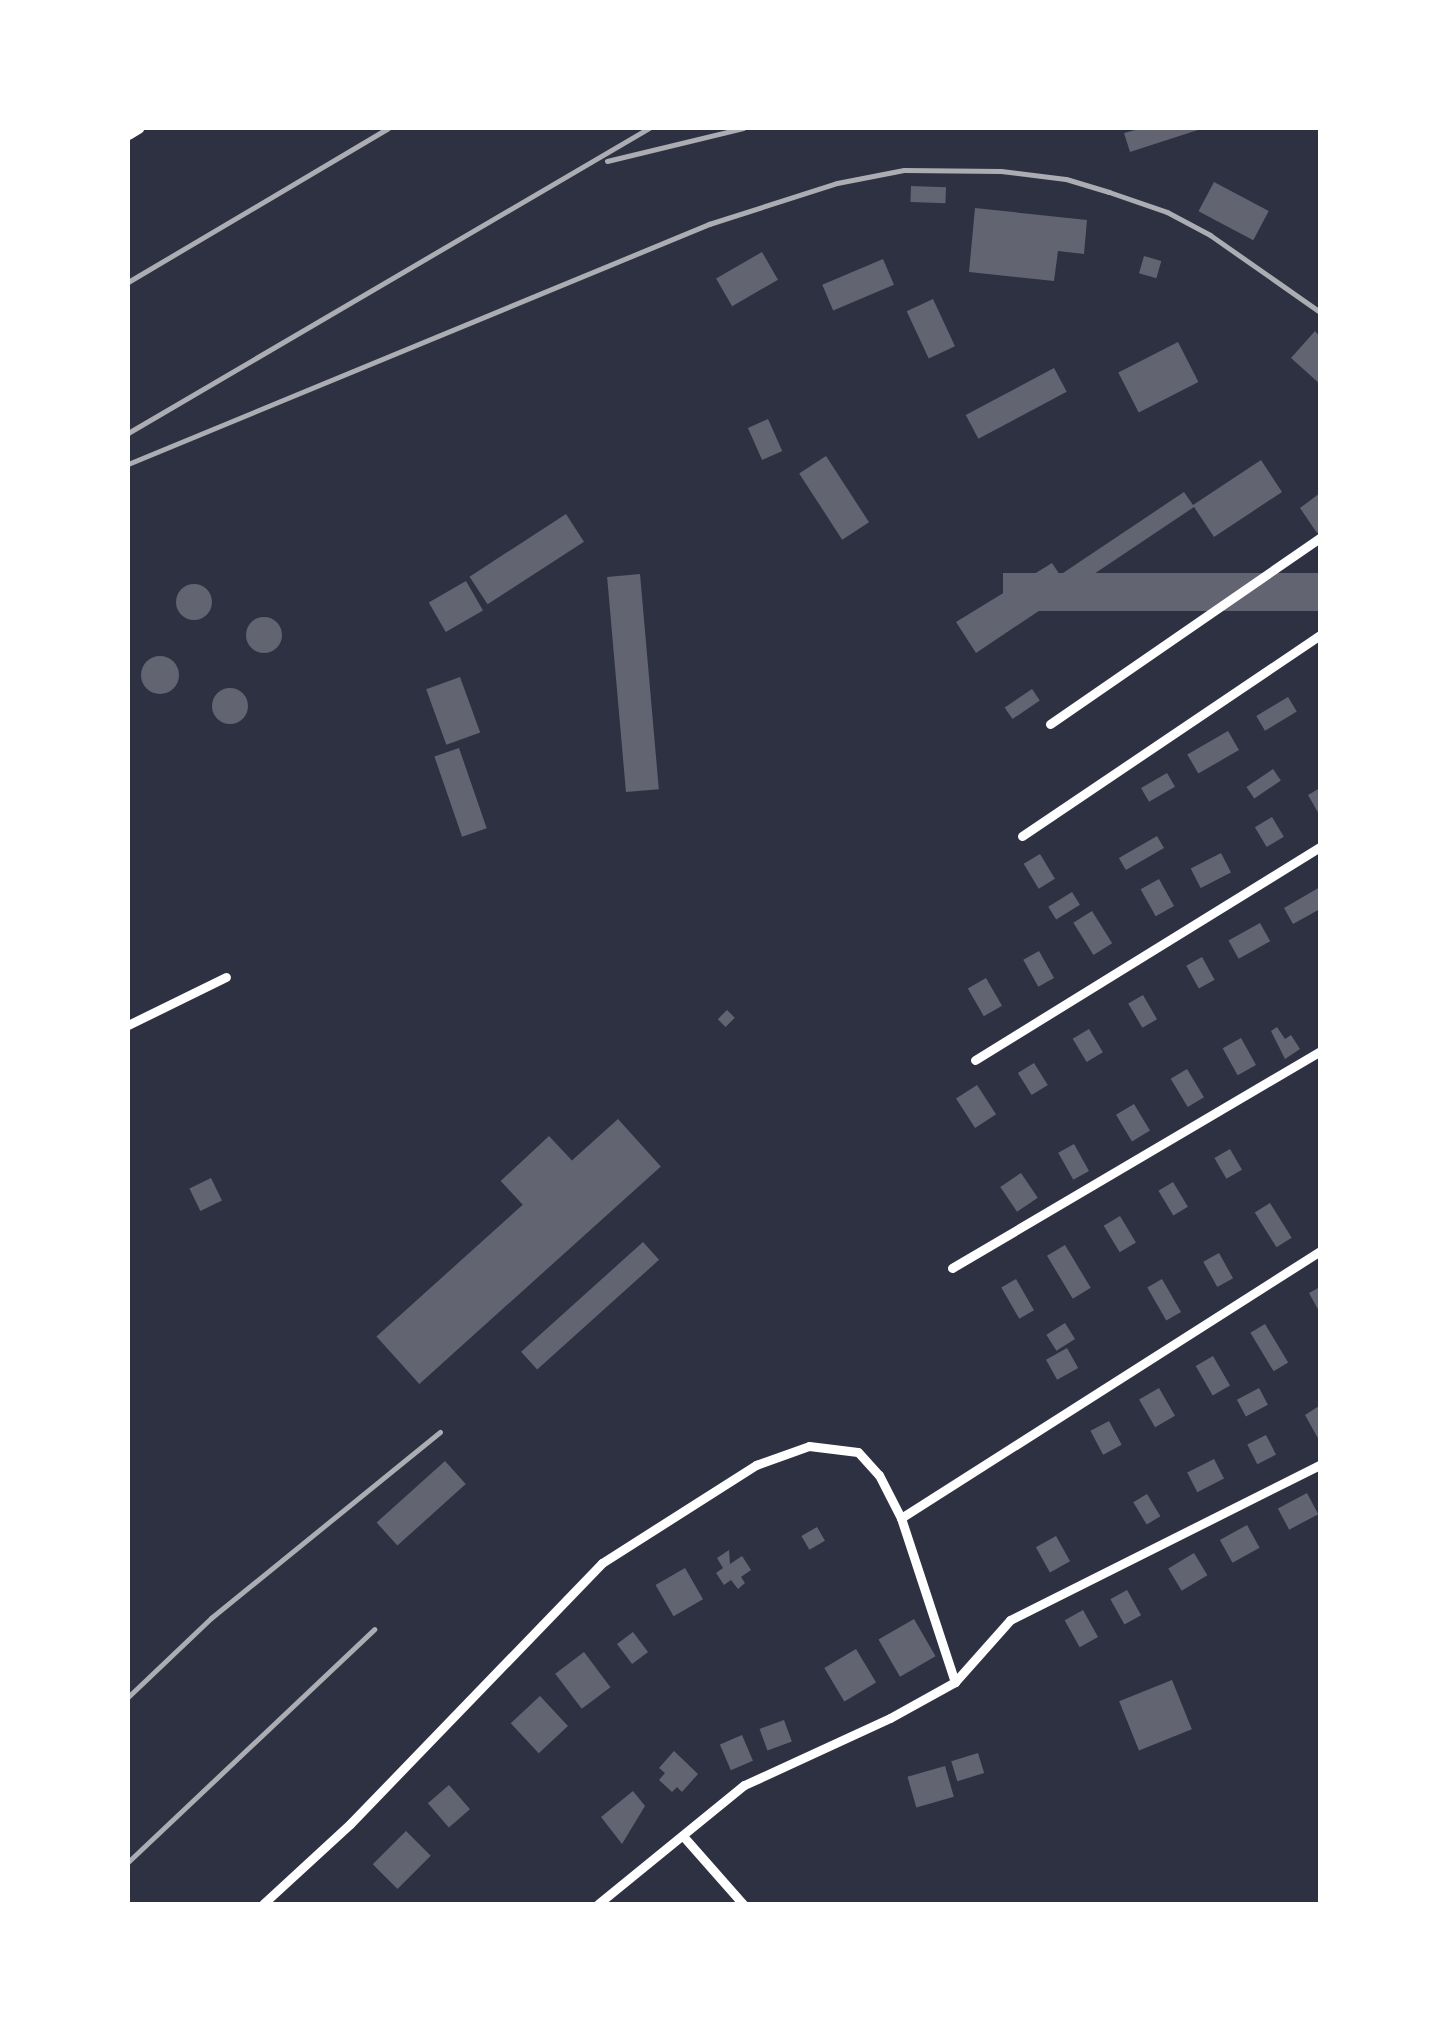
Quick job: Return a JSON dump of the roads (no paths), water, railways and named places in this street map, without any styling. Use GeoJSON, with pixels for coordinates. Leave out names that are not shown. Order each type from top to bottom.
{"type":"FeatureCollection","features":[{"type":"Feature","properties":{"kind":"street"},"geometry":{"type":"LineString","coordinates":[[128,134],[138,128]]}},
{"type":"Feature","properties":{"kind":"street"},"geometry":{"type":"LineString","coordinates":[[1050,724],[1320,538]]}},
{"type":"Feature","properties":{"kind":"street"},"geometry":{"type":"LineString","coordinates":[[1022,836],[1320,635]]}},
{"type":"Feature","properties":{"kind":"street"},"geometry":{"type":"LineString","coordinates":[[975,1060],[1320,847]]}},
{"type":"Feature","properties":{"kind":"street"},"geometry":{"type":"LineString","coordinates":[[128,1026],[226,977]]}},
{"type":"Feature","properties":{"kind":"street"},"geometry":{"type":"LineString","coordinates":[[952,1268],[1320,1051]]}},
{"type":"Feature","properties":{"kind":"street"},"geometry":{"type":"LineString","coordinates":[[900,1518],[1320,1250]]}},
{"type":"Feature","properties":{"kind":"street"},"geometry":{"type":"LineString","coordinates":[[263,1904],[350,1824],[602,1563],[756,1465],[809,1446],[858,1452],[879,1474],[900,1518],[955,1682]]}},
{"type":"Feature","properties":{"kind":"street"},"geometry":{"type":"LineString","coordinates":[[598,1904],[744,1786],[890,1718],[955,1682],[1010,1620],[1320,1465]]}},
{"type":"Feature","properties":{"kind":"street"},"geometry":{"type":"LineString","coordinates":[[683,1836],[743,1904]]}},
{"type":"Feature","properties":{"kind":"railway"},"geometry":{"type":"LineString","coordinates":[[128,282],[388,128]]}},
{"type":"Feature","properties":{"kind":"railway"},"geometry":{"type":"LineString","coordinates":[[128,433],[649,128]]}},
{"type":"Feature","properties":{"kind":"railway"},"geometry":{"type":"LineString","coordinates":[[607,161],[743,128]]}},
{"type":"Feature","properties":{"kind":"railway"},"geometry":{"type":"LineString","coordinates":[[128,464],[709,224],[837,183],[904,170],[1001,171],[1066,179],[1109,192],[1167,212],[1210,235],[1320,312]]}},
{"type":"Feature","properties":{"kind":"railway"},"geometry":{"type":"LineString","coordinates":[[128,1697],[211,1618],[440,1432]]}},
{"type":"Feature","properties":{"kind":"railway"},"geometry":{"type":"LineString","coordinates":[[128,1862],[374,1629]]}}]}
